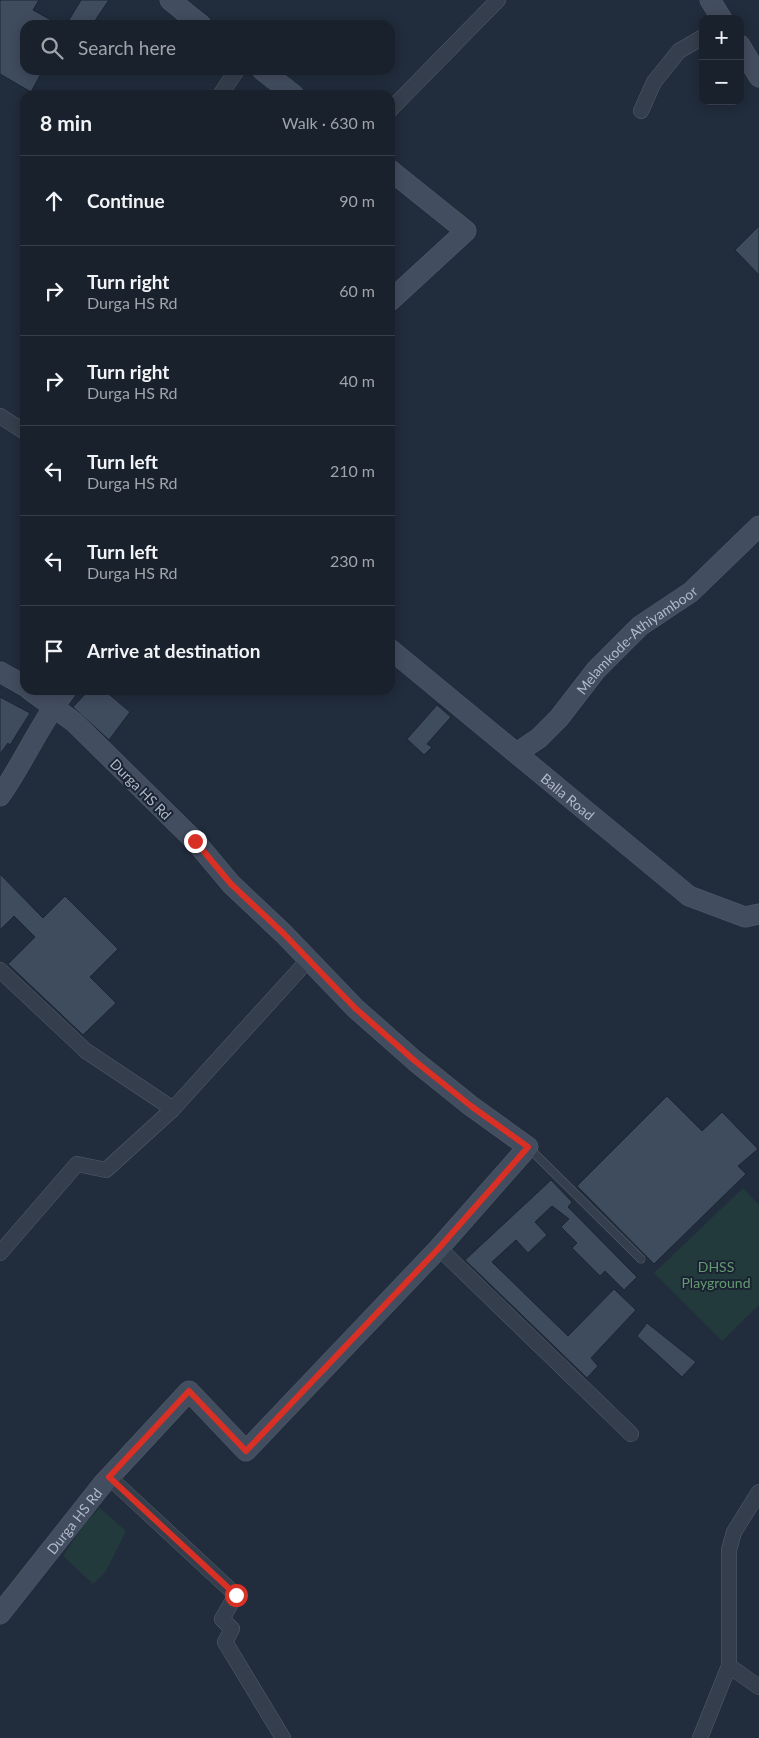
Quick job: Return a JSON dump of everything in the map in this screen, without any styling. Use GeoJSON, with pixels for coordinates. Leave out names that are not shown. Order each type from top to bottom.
{"type":"FeatureCollection","features":[{"type":"Feature","properties":{"kind":"street"},"geometry":{"type":"LineString","coordinates":[[170,0],[195,20]]}},
{"type":"Feature","properties":{"kind":"street"},"geometry":{"type":"LineString","coordinates":[[395,105],[498,0]]}},
{"type":"Feature","properties":{"kind":"street"},"geometry":{"type":"LineString","coordinates":[[710,0],[719,15]]}},
{"type":"Feature","properties":{"kind":"street"},"geometry":{"type":"LineString","coordinates":[[640,111],[654,82],[680,51],[699,39]]}},
{"type":"Feature","properties":{"kind":"street"},"geometry":{"type":"LineString","coordinates":[[744,52],[759,77]]}},
{"type":"Feature","properties":{"kind":"street"},"geometry":{"type":"LineString","coordinates":[[223,90],[234,75]]}},
{"type":"Feature","properties":{"kind":"street"},"geometry":{"type":"LineString","coordinates":[[268,75],[288,90]]}},
{"type":"Feature","properties":{"kind":"street"},"geometry":{"type":"LineString","coordinates":[[395,174],[466,231],[395,296]]}},
{"type":"Feature","properties":{"kind":"street"},"geometry":{"type":"LineString","coordinates":[[0,416],[20,429]]}},
{"type":"Feature","properties":{"kind":"street","name":"Melamkode-Athiyamboor"},"geometry":{"type":"LineString","coordinates":[[517,753],[538,738],[559,718],[596,670],[640,626],[691,592],[759,526]]}},
{"type":"Feature","properties":{"kind":"street","name":"Balla Road"},"geometry":{"type":"LineString","coordinates":[[395,653],[689,896],[746,917],[759,914]]}},
{"type":"Feature","properties":{"kind":"street"},"geometry":{"type":"LineString","coordinates":[[0,672],[20,683]]}},
{"type":"Feature","properties":{"kind":"street","name":"Durga HS Rd"},"geometry":{"type":"LineString","coordinates":[[0,1614],[109,1477],[189,1391],[246,1451],[439,1248],[528,1147],[471,1106],[415,1061],[355,1008],[231,884],[195,841],[74,722],[38,695]]}},
{"type":"Feature","properties":{"kind":"street"},"geometry":{"type":"LineString","coordinates":[[0,796],[18,771],[54,706],[62,695]]}},
{"type":"Feature","properties":{"kind":"street"},"geometry":{"type":"LineString","coordinates":[[0,1253],[77,1164],[106,1170],[173,1108],[308,959]]}},
{"type":"Feature","properties":{"kind":"street"},"geometry":{"type":"LineString","coordinates":[[0,970],[86,1052],[173,1108]]}},
{"type":"Feature","properties":{"kind":"street"},"geometry":{"type":"LineString","coordinates":[[439,1248],[631,1434]]}},
{"type":"Feature","properties":{"kind":"street"},"geometry":{"type":"LineString","coordinates":[[109,1477],[236,1595],[222,1619],[232,1629],[225,1642],[283,1738]]}},
{"type":"Feature","properties":{"kind":"street"},"geometry":{"type":"LineString","coordinates":[[700,1738],[729,1666],[729,1550],[734,1532],[759,1492]]}},
{"type":"Feature","properties":{"kind":"street"},"geometry":{"type":"LineString","coordinates":[[729,1666],[759,1687]]}},
{"type":"Feature","properties":{"kind":"lane"},"geometry":{"type":"LineString","coordinates":[[528,1147],[640,1258]]}},
{"type":"Feature","properties":{"kind":"green space","name":"DHSS Playground"},"geometry":{"type":"Polygon","coordinates":[[[743,1188],[759,1205],[759,1305],[722,1341],[654,1273],[743,1188]]]}},
{"type":"Feature","properties":{"kind":"green space"},"geometry":{"type":"Polygon","coordinates":[[[100,1508],[126,1531],[106,1571],[93,1584],[63,1556],[85,1523],[100,1508]]]}},
{"type":"Feature","properties":{"kind":"building"},"geometry":{"type":"Polygon","coordinates":[[[0,0],[39,0],[33,10],[51,20],[20,20],[20,75],[40,75],[32,90],[28,90],[0,74],[0,0]]]}},
{"type":"Feature","properties":{"kind":"building"},"geometry":{"type":"Polygon","coordinates":[[[81,0],[109,0],[95,20],[69,20],[81,0]]]}},
{"type":"Feature","properties":{"kind":"building"},"geometry":{"type":"Polygon","coordinates":[[[759,226],[759,275],[735,250],[759,226]]]}},
{"type":"Feature","properties":{"kind":"building"},"geometry":{"type":"Polygon","coordinates":[[[84,695],[110,695],[130,712],[109,740],[73,707],[84,695]]]}},
{"type":"Feature","properties":{"kind":"building"},"geometry":{"type":"Polygon","coordinates":[[[0,697],[30,713],[10,745],[8,743],[0,754],[0,697]]]}},
{"type":"Feature","properties":{"kind":"building"},"geometry":{"type":"Polygon","coordinates":[[[437,705],[451,717],[427,744],[432,747],[424,755],[407,739],[437,705]]]}},
{"type":"Feature","properties":{"kind":"building"},"geometry":{"type":"Polygon","coordinates":[[[0,874],[43,918],[65,896],[118,949],[90,977],[116,1003],[83,1035],[8,964],[35,937],[14,916],[0,930],[0,874]]]}},
{"type":"Feature","properties":{"kind":"building"},"geometry":{"type":"Polygon","coordinates":[[[667,1096],[702,1131],[722,1112],[758,1149],[738,1166],[746,1174],[654,1264],[577,1186],[667,1096]]]}},
{"type":"Feature","properties":{"kind":"building"},"geometry":{"type":"Polygon","coordinates":[[[551,1180],[572,1202],[568,1207],[637,1277],[624,1290],[605,1271],[600,1276],[572,1248],[577,1243],[561,1227],[569,1219],[552,1206],[535,1222],[547,1235],[528,1253],[516,1240],[492,1262],[568,1336],[614,1289],[636,1310],[591,1358],[598,1366],[587,1378],[465,1260],[551,1180]]]}},
{"type":"Feature","properties":{"kind":"building"},"geometry":{"type":"Polygon","coordinates":[[[647,1323],[696,1362],[682,1377],[637,1336],[647,1323]]]}},
{"type":"Feature","properties":{"kind":"route"},"geometry":{"type":"LineString","coordinates":[[195,841],[231,884],[284,934],[355,1008],[415,1061],[471,1106],[528,1147],[439,1248],[246,1451],[189,1391],[109,1477],[236,1595]]}}]}
